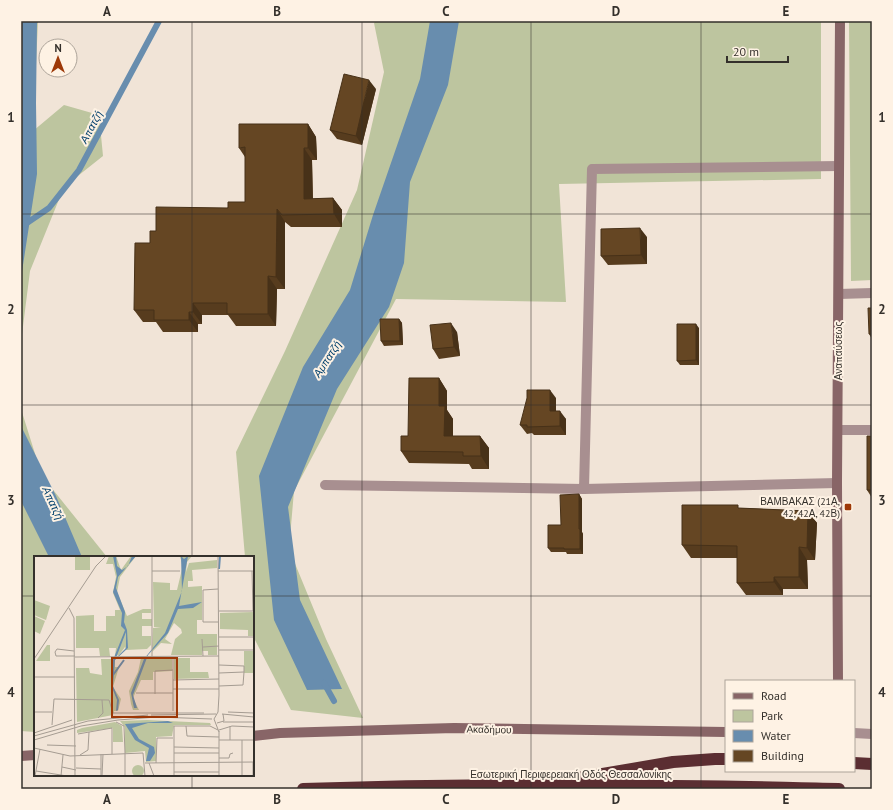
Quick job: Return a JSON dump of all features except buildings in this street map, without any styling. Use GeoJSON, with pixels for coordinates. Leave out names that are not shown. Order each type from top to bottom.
{"type":"FeatureCollection","features":[{"type":"Feature","properties":{"kind":"highway"},"geometry":{"type":"LineString","coordinates":[[540,785],[673,762],[725,759]]}},
{"type":"Feature","properties":{"kind":"highway"},"geometry":{"type":"LineString","coordinates":[[855,763],[872,764]]}},
{"type":"Feature","properties":{"kind":"highway","name":"Εσωτερική Περιφερειακή Οδός Θεσσαλονίκης"},"geometry":{"type":"LineString","coordinates":[[303,789],[540,785],[840,789]]}},
{"type":"Feature","properties":{"kind":"street","name":"Αναπαύσεως"},"geometry":{"type":"LineString","coordinates":[[838,680],[837,483],[840,21]]}},
{"type":"Feature","properties":{"kind":"street"},"geometry":{"type":"LineString","coordinates":[[584,489],[592,169],[839,166]]}},
{"type":"Feature","properties":{"kind":"street"},"geometry":{"type":"LineString","coordinates":[[839,294],[872,294]]}},
{"type":"Feature","properties":{"kind":"street"},"geometry":{"type":"LineString","coordinates":[[838,430],[872,430]]}},
{"type":"Feature","properties":{"kind":"street"},"geometry":{"type":"LineString","coordinates":[[325,485],[584,489],[837,483]]}},
{"type":"Feature","properties":{"kind":"street","name":"Ακαδήμου"},"geometry":{"type":"LineString","coordinates":[[254,736],[280,733],[454,728],[725,732]]}},
{"type":"Feature","properties":{"kind":"street"},"geometry":{"type":"LineString","coordinates":[[855,733],[872,734]]}},
{"type":"Feature","properties":{"kind":"street"},"geometry":{"type":"LineString","coordinates":[[21,756],[34,755]]}},
{"type":"Feature","properties":{"kind":"green space"},"geometry":{"type":"Polygon","coordinates":[[[21,21],[38,21],[33,131],[64,105],[99,115],[103,156],[64,187],[30,271],[21,342],[21,21]]]}},
{"type":"Feature","properties":{"kind":"green space"},"geometry":{"type":"Polygon","coordinates":[[[376,21],[821,21],[821,179],[559,184],[566,302],[396,299],[294,491],[289,549],[326,639],[363,718],[291,710],[254,638],[254,556],[245,556],[236,452],[285,351],[357,190],[384,72],[374,23],[376,21]]]}},
{"type":"Feature","properties":{"kind":"green space"},"geometry":{"type":"Polygon","coordinates":[[[849,21],[872,21],[872,280],[851,281],[849,21]]]}},
{"type":"Feature","properties":{"kind":"green space"},"geometry":{"type":"Polygon","coordinates":[[[21,409],[42,476],[106,556],[34,556],[34,732],[21,731],[21,409]]]}},
{"type":"Feature","properties":{"kind":"water"},"geometry":{"type":"Polygon","coordinates":[[[21,21],[39,21],[37,23],[37,174],[21,278],[21,21]]]}},
{"type":"Feature","properties":{"kind":"water"},"geometry":{"type":"Polygon","coordinates":[[[430,21],[459,21],[448,85],[410,182],[404,263],[389,307],[337,389],[288,507],[300,600],[342,689],[307,690],[274,620],[259,476],[303,367],[350,290],[373,215],[420,79],[430,21]]]}},
{"type":"Feature","properties":{"kind":"water"},"geometry":{"type":"Polygon","coordinates":[[[21,426],[56,496],[82,556],[48,556],[21,501],[21,426]]]}},
{"type":"Feature","properties":{"kind":"waterway","name":"Απατζή"},"geometry":{"type":"LineString","coordinates":[[21,227],[49,208],[79,170],[159,21]]}},
{"type":"Feature","properties":{"kind":"waterway","name":"Αμπατζή"},"geometry":{"type":"LineString","coordinates":[[324,683],[334,701]]}},
{"type":"Feature","properties":{"kind":"place","name":"ΒΑΜΒΑΚΑΣ (21Α, 42, 42Α, 42Β)"},"geometry":{"type":"Point","coordinates":[848,507]}}]}
